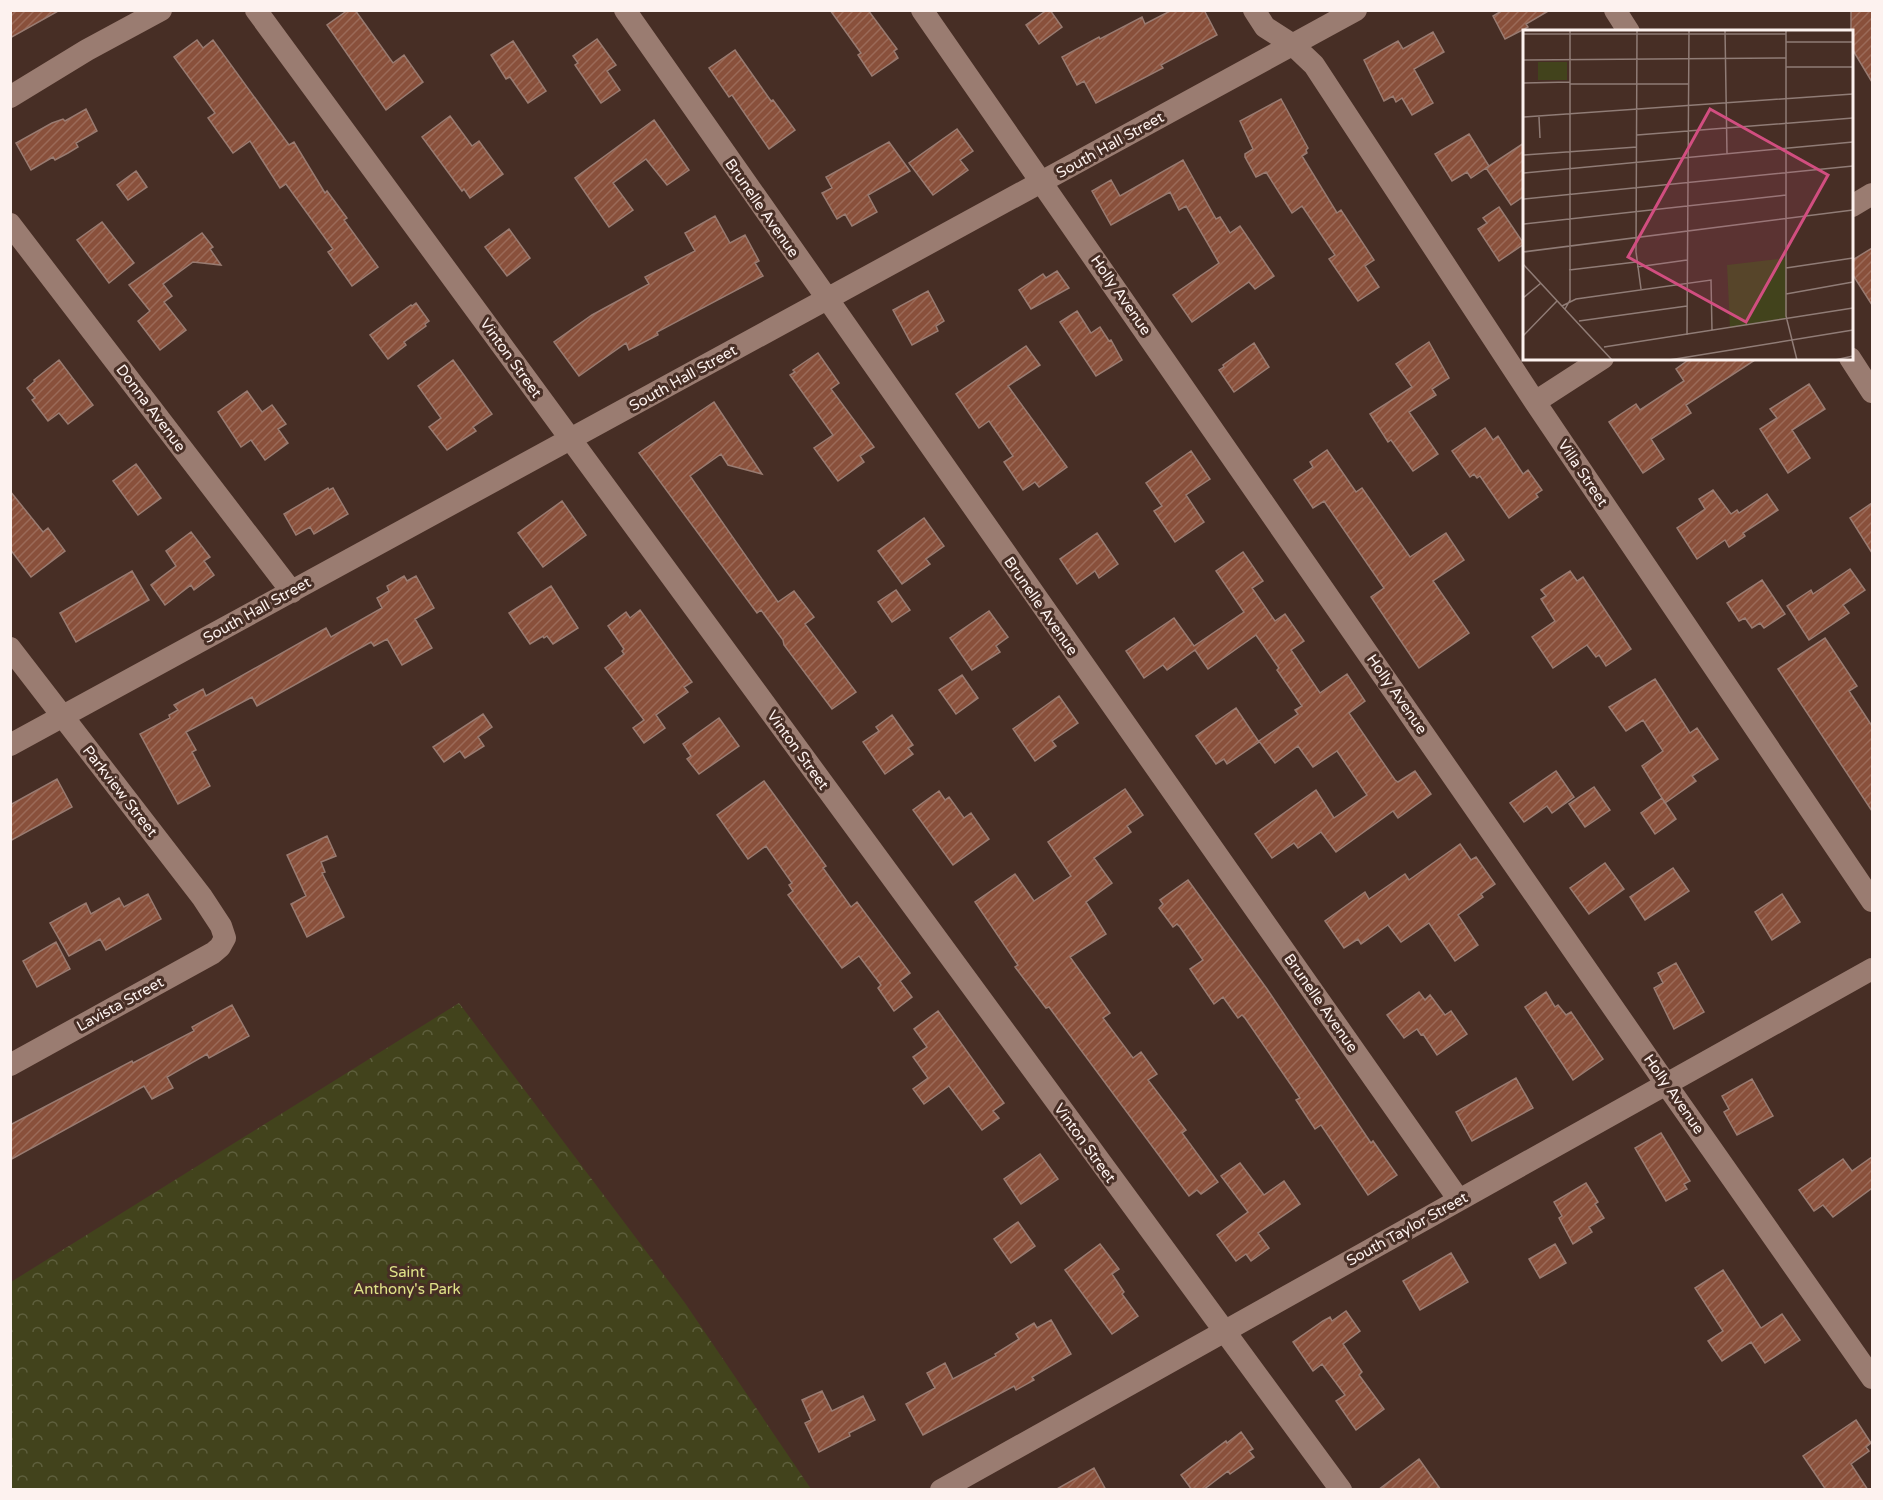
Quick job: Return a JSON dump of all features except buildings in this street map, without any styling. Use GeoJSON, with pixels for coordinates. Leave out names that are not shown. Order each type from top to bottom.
{"type":"FeatureCollection","features":[{"type":"Feature","properties":{"kind":"street"},"geometry":{"type":"LineString","coordinates":[[10,97],[87,50],[161,10]]}},
{"type":"Feature","properties":{"kind":"street","name":"Vinton Street"},"geometry":{"type":"LineString","coordinates":[[256,10],[1341,1490]]}},
{"type":"Feature","properties":{"kind":"street","name":"Brunelle Avenue"},"geometry":{"type":"LineString","coordinates":[[625,10],[826,300],[1459,1200]]}},
{"type":"Feature","properties":{"kind":"street","name":"Holly Avenue"},"geometry":{"type":"LineString","coordinates":[[922,10],[1872,1378]]}},
{"type":"Feature","properties":{"kind":"street","name":"Villa Street"},"geometry":{"type":"LineString","coordinates":[[1254,10],[1265,27],[1293,45],[1314,65],[1535,402],[1872,901]]}},
{"type":"Feature","properties":{"kind":"street","name":"South Hall Street"},"geometry":{"type":"LineString","coordinates":[[10,745],[1356,10]]}},
{"type":"Feature","properties":{"kind":"street"},"geometry":{"type":"LineString","coordinates":[[1615,10],[1628,30]]}},
{"type":"Feature","properties":{"kind":"street"},"geometry":{"type":"LineString","coordinates":[[1853,205],[1872,194]]}},
{"type":"Feature","properties":{"kind":"street","name":"Donna Avenue"},"geometry":{"type":"LineString","coordinates":[[10,224],[292,591]]}},
{"type":"Feature","properties":{"kind":"street"},"geometry":{"type":"LineString","coordinates":[[1535,402],[1600,360]]}},
{"type":"Feature","properties":{"kind":"street"},"geometry":{"type":"LineString","coordinates":[[1851,360],[1872,392]]}},
{"type":"Feature","properties":{"kind":"street","name":"Parkview Street"},"geometry":{"type":"LineString","coordinates":[[10,648],[202,897],[221,926],[225,938]]}},
{"type":"Feature","properties":{"kind":"street","name":"Lavista Street"},"geometry":{"type":"LineString","coordinates":[[10,1065],[213,953],[225,938]]}},
{"type":"Feature","properties":{"kind":"street","name":"South Taylor Street"},"geometry":{"type":"LineString","coordinates":[[941,1490],[1872,969]]}},
{"type":"Feature","properties":{"kind":"green space","name":"Saint Anthony's Park"},"geometry":{"type":"Polygon","coordinates":[[[459,1003],[685,1303],[811,1489],[11,1489],[11,1282],[459,1003]]]}}]}
